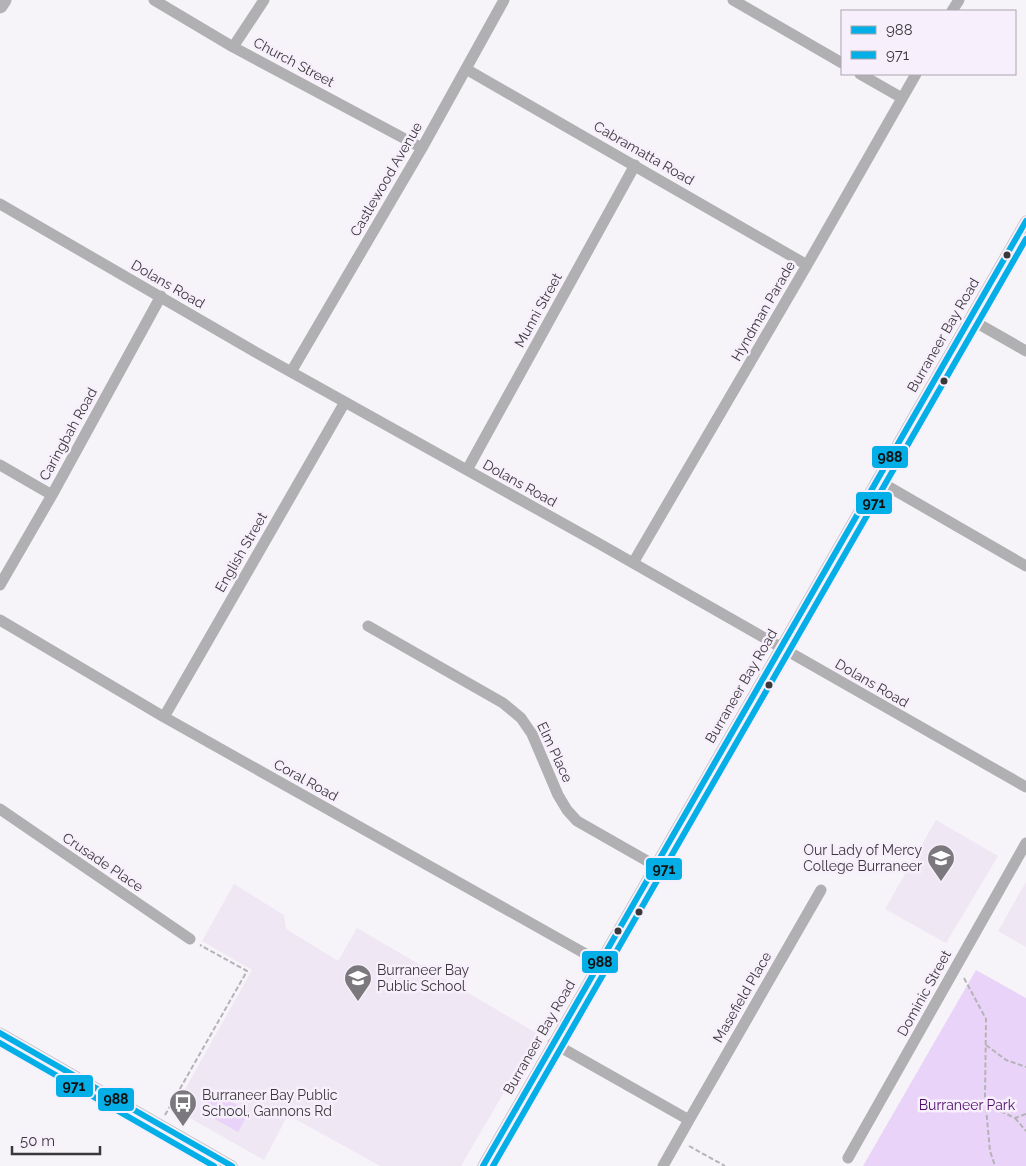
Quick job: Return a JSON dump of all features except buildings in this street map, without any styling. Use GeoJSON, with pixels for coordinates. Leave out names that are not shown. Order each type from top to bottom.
{"type":"FeatureCollection","features":[{"type":"Feature","properties":{"kind":"main road"},"geometry":{"type":"LineString","coordinates":[[0,6],[4,0]]}},
{"type":"Feature","properties":{"kind":"street","name":"Church Street"},"geometry":{"type":"LineString","coordinates":[[154,0],[233,46],[422,148]]}},
{"type":"Feature","properties":{"kind":"street"},"geometry":{"type":"LineString","coordinates":[[233,46],[264,0]]}},
{"type":"Feature","properties":{"kind":"street","name":"Castlewood Avenue"},"geometry":{"type":"LineString","coordinates":[[291,372],[422,148],[504,0]]}},
{"type":"Feature","properties":{"kind":"street"},"geometry":{"type":"LineString","coordinates":[[733,0],[841,62]]}},
{"type":"Feature","properties":{"kind":"street","name":"Cabramatta Road"},"geometry":{"type":"LineString","coordinates":[[466,68],[807,265]]}},
{"type":"Feature","properties":{"kind":"street"},"geometry":{"type":"LineString","coordinates":[[862,75],[902,98]]}},
{"type":"Feature","properties":{"kind":"street","name":"Hyndman Parade"},"geometry":{"type":"LineString","coordinates":[[632,563],[807,265],[915,75]]}},
{"type":"Feature","properties":{"kind":"street","name":"Munni Street"},"geometry":{"type":"LineString","coordinates":[[466,470],[635,165]]}},
{"type":"Feature","properties":{"kind":"street","name":"Dolans Road"},"geometry":{"type":"LineString","coordinates":[[0,204],[291,372],[1026,787]]}},
{"type":"Feature","properties":{"kind":"street","name":"Burraneer Bay Road"},"geometry":{"type":"LineString","coordinates":[[483,1166],[1026,222]]}},
{"type":"Feature","properties":{"kind":"street","name":"Caringbah Road"},"geometry":{"type":"LineString","coordinates":[[0,585],[52,495],[161,296]]}},
{"type":"Feature","properties":{"kind":"street"},"geometry":{"type":"LineString","coordinates":[[970,319],[1026,351]]}},
{"type":"Feature","properties":{"kind":"street","name":"English Street"},"geometry":{"type":"LineString","coordinates":[[164,717],[345,402]]}},
{"type":"Feature","properties":{"kind":"street"},"geometry":{"type":"LineString","coordinates":[[0,464],[52,495]]}},
{"type":"Feature","properties":{"kind":"street"},"geometry":{"type":"LineString","coordinates":[[877,480],[1026,566]]}},
{"type":"Feature","properties":{"kind":"street","name":"Coral Road"},"geometry":{"type":"LineString","coordinates":[[0,620],[164,717],[600,962]]}},
{"type":"Feature","properties":{"kind":"street","name":"Elm Place"},"geometry":{"type":"LineString","coordinates":[[368,626],[503,703],[521,718],[532,734],[558,795],[567,810],[577,821],[656,866]]}},
{"type":"Feature","properties":{"kind":"street","name":"Crusade Place"},"geometry":{"type":"LineString","coordinates":[[0,809],[190,939]]}},
{"type":"Feature","properties":{"kind":"street","name":"Dominic Street"},"geometry":{"type":"LineString","coordinates":[[848,1158],[1026,843]]}},
{"type":"Feature","properties":{"kind":"street","name":"Masefield Place"},"geometry":{"type":"LineString","coordinates":[[662,1166],[821,890]]}},
{"type":"Feature","properties":{"kind":"street"},"geometry":{"type":"LineString","coordinates":[[0,1034],[232,1166]]}},
{"type":"Feature","properties":{"kind":"street"},"geometry":{"type":"LineString","coordinates":[[553,1043],[689,1120]]}},
{"type":"Feature","properties":{"kind":"path"},"geometry":{"type":"LineString","coordinates":[[160,1124],[247,971],[190,939]]}},
{"type":"Feature","properties":{"kind":"path"},"geometry":{"type":"LineString","coordinates":[[956,965],[986,1019],[986,1104],[990,1152],[995,1166]]}},
{"type":"Feature","properties":{"kind":"path"},"geometry":{"type":"LineString","coordinates":[[986,1045],[1006,1060],[1026,1067]]}},
{"type":"Feature","properties":{"kind":"path"},"geometry":{"type":"LineString","coordinates":[[986,1104],[1015,1118],[1026,1131]]}},
{"type":"Feature","properties":{"kind":"path"},"geometry":{"type":"LineString","coordinates":[[1015,1118],[1026,1114]]}},
{"type":"Feature","properties":{"kind":"path"},"geometry":{"type":"LineString","coordinates":[[678,1140],[725,1166]]}},
{"type":"Feature","properties":{"kind":"shaded area","name":"Our Lady of Mercy College Burraneer"},"geometry":{"type":"Polygon","coordinates":[[[936,820],[998,856],[946,943],[885,909],[936,820]]]}},
{"type":"Feature","properties":{"kind":"shaded area"},"geometry":{"type":"Polygon","coordinates":[[[1026,882],[1026,947],[998,931],[1026,882]]]}},
{"type":"Feature","properties":{"kind":"shaded area","name":"Burraneer Bay Public School"},"geometry":{"type":"Polygon","coordinates":[[[234,884],[284,915],[286,929],[338,961],[357,928],[538,1034],[461,1166],[380,1166],[288,1115],[264,1160],[174,1109],[252,970],[202,941],[234,884]]]}},
{"type":"Feature","properties":{"kind":"green space","name":"Burraneer Park"},"geometry":{"type":"Polygon","coordinates":[[[976,970],[1026,998],[1026,1166],[863,1166],[976,970]]]}},
{"type":"Feature","properties":{"kind":"green space"},"geometry":{"type":"Polygon","coordinates":[[[213,1091],[249,1112],[238,1132],[202,1112],[213,1091]]]}},
{"type":"Feature","properties":{"kind":"transit line","name":"988"},"geometry":{"type":"LineString","coordinates":[[483,1166],[1026,221]]}},
{"type":"Feature","properties":{"kind":"transit line","name":"971"},"geometry":{"type":"LineString","coordinates":[[493,1166],[1026,239]]}},
{"type":"Feature","properties":{"kind":"transit line","name":"988"},"geometry":{"type":"LineString","coordinates":[[0,1033],[232,1166]]}},
{"type":"Feature","properties":{"kind":"transit line","name":"971"},"geometry":{"type":"LineString","coordinates":[[0,1043],[214,1166]]}},
{"type":"Feature","properties":{"kind":"place","name":"Our Lady of Mercy College Burraneer"},"geometry":{"type":"Point","coordinates":[941,882]}},
{"type":"Feature","properties":{"kind":"place","name":"Burraneer Bay Public School"},"geometry":{"type":"Point","coordinates":[358,1002]}},
{"type":"Feature","properties":{"kind":"place","name":"Burraneer Bay Public School, Gannons Rd"},"geometry":{"type":"Point","coordinates":[183,1127]}}]}
